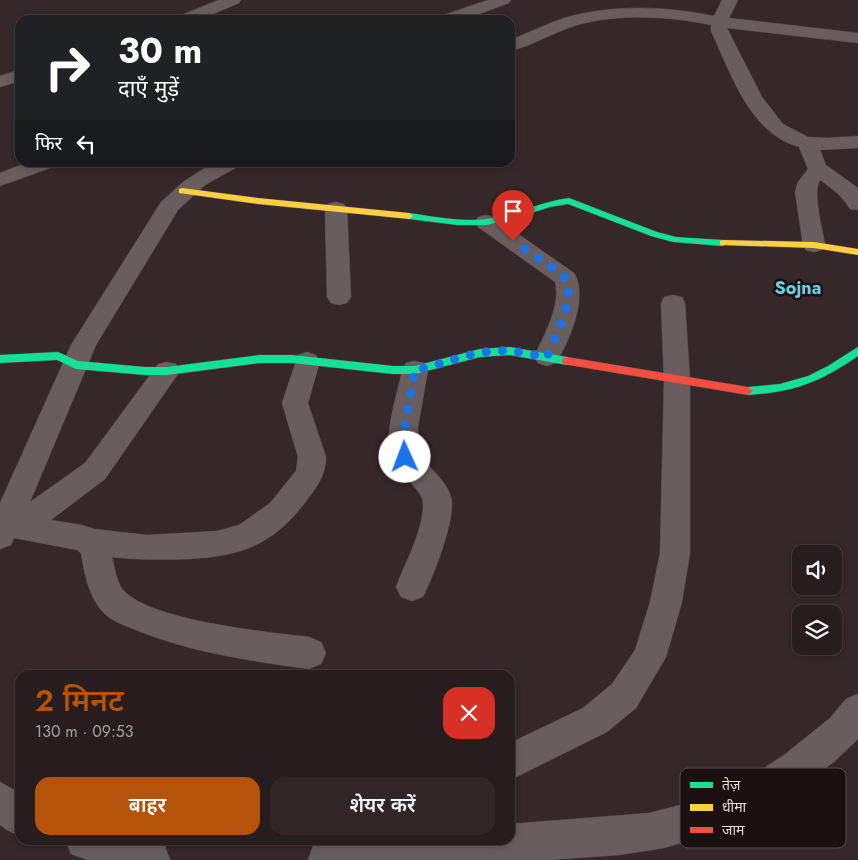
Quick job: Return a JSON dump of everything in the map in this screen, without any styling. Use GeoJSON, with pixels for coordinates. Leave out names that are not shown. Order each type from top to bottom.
{"type":"FeatureCollection","features":[{"type":"Feature","properties":{"kind":"street"},"geometry":{"type":"LineString","coordinates":[[202,15],[233,0]]}},
{"type":"Feature","properties":{"kind":"street"},"geometry":{"type":"LineString","coordinates":[[460,15],[503,0]]}},
{"type":"Feature","properties":{"kind":"street"},"geometry":{"type":"LineString","coordinates":[[730,0],[719,22],[719,31],[763,114],[783,132],[808,143],[858,142]]}},
{"type":"Feature","properties":{"kind":"street"},"geometry":{"type":"LineString","coordinates":[[480,8],[490,15]]}},
{"type":"Feature","properties":{"kind":"street"},"geometry":{"type":"LineString","coordinates":[[517,43],[569,22],[612,13],[666,13],[719,22],[858,38]]}},
{"type":"Feature","properties":{"kind":"street"},"geometry":{"type":"LineString","coordinates":[[808,143],[820,169],[846,186],[858,204]]}},
{"type":"Feature","properties":{"kind":"street"},"geometry":{"type":"LineString","coordinates":[[0,180],[35,167]]}},
{"type":"Feature","properties":{"kind":"street"},"geometry":{"type":"LineString","coordinates":[[9,529],[84,346],[169,206],[182,191],[198,178],[221,167]]}},
{"type":"Feature","properties":{"kind":"street"},"geometry":{"type":"LineString","coordinates":[[814,244],[806,192],[808,182],[820,169]]}},
{"type":"Feature","properties":{"kind":"street"},"geometry":{"type":"LineString","coordinates":[[182,191],[336,209],[486,222],[502,219],[554,202],[569,201],[654,234],[676,240],[814,244],[858,252]]}},
{"type":"Feature","properties":{"kind":"street"},"geometry":{"type":"LineString","coordinates":[[336,209],[339,297]]}},
{"type":"Feature","properties":{"kind":"street"},"geometry":{"type":"LineString","coordinates":[[486,222],[566,278],[569,284],[568,301],[547,357]]}},
{"type":"Feature","properties":{"kind":"street"},"geometry":{"type":"LineString","coordinates":[[515,760],[595,720],[624,696],[649,657],[666,602],[675,553],[677,380],[674,303]]}},
{"type":"Feature","properties":{"kind":"street"},"geometry":{"type":"LineString","coordinates":[[0,359],[58,356],[76,365],[167,371],[260,360],[292,359],[393,370],[415,370],[495,350],[745,390],[776,390],[801,384],[824,373],[858,351]]}},
{"type":"Feature","properties":{"kind":"street"},"geometry":{"type":"LineString","coordinates":[[9,529],[82,538],[90,542],[147,548],[217,544],[237,540],[250,534],[280,512],[310,476],[312,457],[294,403],[307,361]]}},
{"type":"Feature","properties":{"kind":"street"},"geometry":{"type":"LineString","coordinates":[[412,587],[436,515],[438,501],[432,488],[411,467],[405,457],[402,443],[415,370]]}},
{"type":"Feature","properties":{"kind":"street"},"geometry":{"type":"LineString","coordinates":[[9,529],[95,471],[167,371]]}},
{"type":"Feature","properties":{"kind":"street"},"geometry":{"type":"LineString","coordinates":[[90,542],[95,548],[107,593],[116,604],[135,614],[168,628],[232,643],[309,653]]}},
{"type":"Feature","properties":{"kind":"street"},"geometry":{"type":"LineString","coordinates":[[798,768],[823,750],[858,711]]}},
{"type":"Feature","properties":{"kind":"street"},"geometry":{"type":"LineString","coordinates":[[0,800],[15,813]]}},
{"type":"Feature","properties":{"kind":"street"},"geometry":{"type":"LineString","coordinates":[[515,842],[612,836],[665,829],[680,824]]}},
{"type":"Feature","properties":{"kind":"street"},"geometry":{"type":"LineString","coordinates":[[102,845],[151,860]]}},
{"type":"Feature","properties":{"kind":"street"},"geometry":{"type":"LineString","coordinates":[[354,851],[457,845]]}},
{"type":"Feature","properties":{"kind":"traffic: fast"},"geometry":{"type":"LineString","coordinates":[[409,216],[457,222],[486,222],[507,218],[558,202],[569,201],[654,234],[676,240],[723,243]]}},
{"type":"Feature","properties":{"kind":"traffic: fast"},"geometry":{"type":"LineString","coordinates":[[0,359],[58,356],[76,365],[145,371],[167,371],[260,359],[292,359],[393,370],[415,370],[480,353],[510,351],[567,361]]}},
{"type":"Feature","properties":{"kind":"traffic: fast"},"geometry":{"type":"LineString","coordinates":[[748,391],[780,388],[802,383],[835,367],[858,351]]}},
{"type":"Feature","properties":{"kind":"traffic: slow"},"geometry":{"type":"LineString","coordinates":[[182,191],[258,201],[409,216]]}},
{"type":"Feature","properties":{"kind":"traffic: slow"},"geometry":{"type":"LineString","coordinates":[[723,243],[814,245],[858,252]]}},
{"type":"Feature","properties":{"kind":"traffic: jam"},"geometry":{"type":"LineString","coordinates":[[567,361],[748,391]]}},
{"type":"Feature","properties":{"kind":"district","name":"Sojna"},"geometry":{"type":"Point","coordinates":[798,288]}},
{"type":"Feature","properties":{"kind":"route"},"geometry":{"type":"LineString","coordinates":[[405,457],[402,443],[415,370],[495,350],[547,357],[568,301],[569,284],[561,273],[513,241]]}}]}
